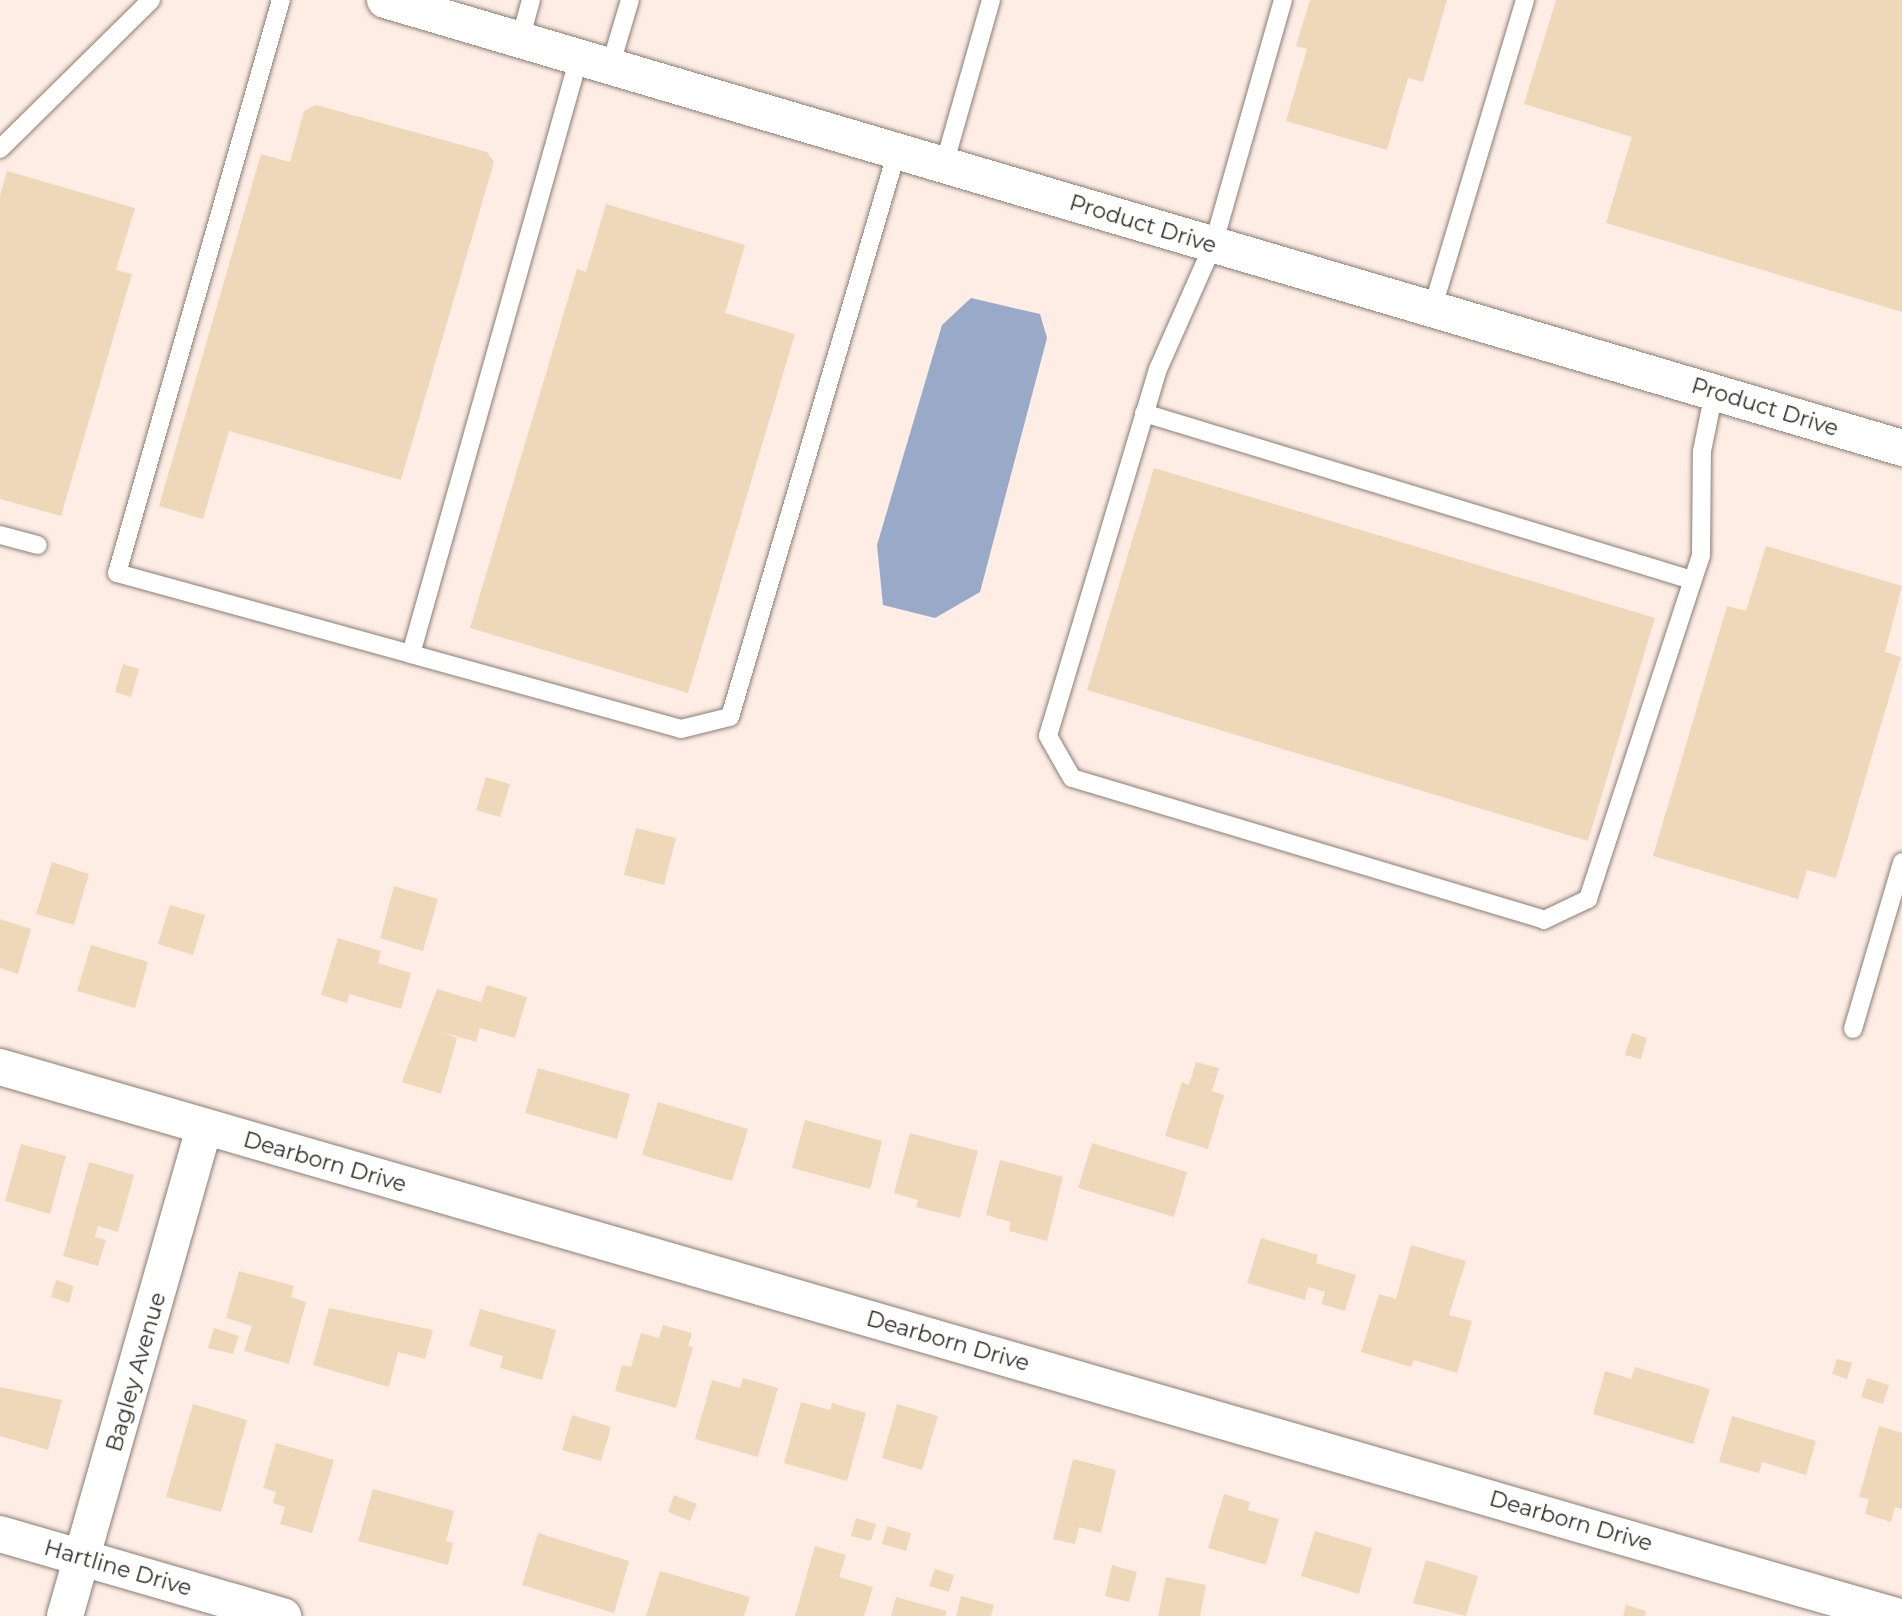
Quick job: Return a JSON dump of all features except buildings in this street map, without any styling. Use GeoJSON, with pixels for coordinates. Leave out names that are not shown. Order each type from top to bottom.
{"type":"FeatureCollection","features":[{"type":"Feature","properties":{"kind":"street","name":"Product Drive"},"geometry":{"type":"LineString","coordinates":[[385,0],[1902,448]]}},
{"type":"Feature","properties":{"kind":"street","name":"Dearborn Drive"},"geometry":{"type":"LineString","coordinates":[[0,1067],[1896,1616]]}},
{"type":"Feature","properties":{"kind":"street","name":"Bagley Avenue"},"geometry":{"type":"LineString","coordinates":[[65,1616],[204,1128]]}},
{"type":"Feature","properties":{"kind":"street","name":"Hartline Drive"},"geometry":{"type":"LineString","coordinates":[[0,1534],[283,1616]]}},
{"type":"Feature","properties":{"kind":"lane"},"geometry":{"type":"LineString","coordinates":[[0,149],[151,0]]}},
{"type":"Feature","properties":{"kind":"lane"},"geometry":{"type":"LineString","coordinates":[[281,0],[117,573],[681,729],[730,717],[897,151]]}},
{"type":"Feature","properties":{"kind":"lane"},"geometry":{"type":"LineString","coordinates":[[520,40],[531,0]]}},
{"type":"Feature","properties":{"kind":"lane"},"geometry":{"type":"LineString","coordinates":[[411,654],[595,62],[630,0]]}},
{"type":"Feature","properties":{"kind":"lane"},"geometry":{"type":"LineString","coordinates":[[944,165],[991,0]]}},
{"type":"Feature","properties":{"kind":"lane"},"geometry":{"type":"LineString","coordinates":[[1283,0],[1213,245],[1158,369],[1048,736],[1072,778],[1544,920],[1588,899],[1702,546],[1702,451],[1714,392]]}},
{"type":"Feature","properties":{"kind":"lane"},"geometry":{"type":"LineString","coordinates":[[1432,310],[1525,0]]}},
{"type":"Feature","properties":{"kind":"lane"},"geometry":{"type":"LineString","coordinates":[[1144,413],[1692,580]]}},
{"type":"Feature","properties":{"kind":"lane"},"geometry":{"type":"LineString","coordinates":[[0,535],[38,545]]}},
{"type":"Feature","properties":{"kind":"lane"},"geometry":{"type":"LineString","coordinates":[[1853,1029],[1902,862]]}},
{"type":"Feature","properties":{"kind":"water"},"geometry":{"type":"Polygon","coordinates":[[[971,298],[1040,314],[1047,338],[980,592],[935,618],[883,605],[877,545],[942,325],[971,298]]]}}]}
